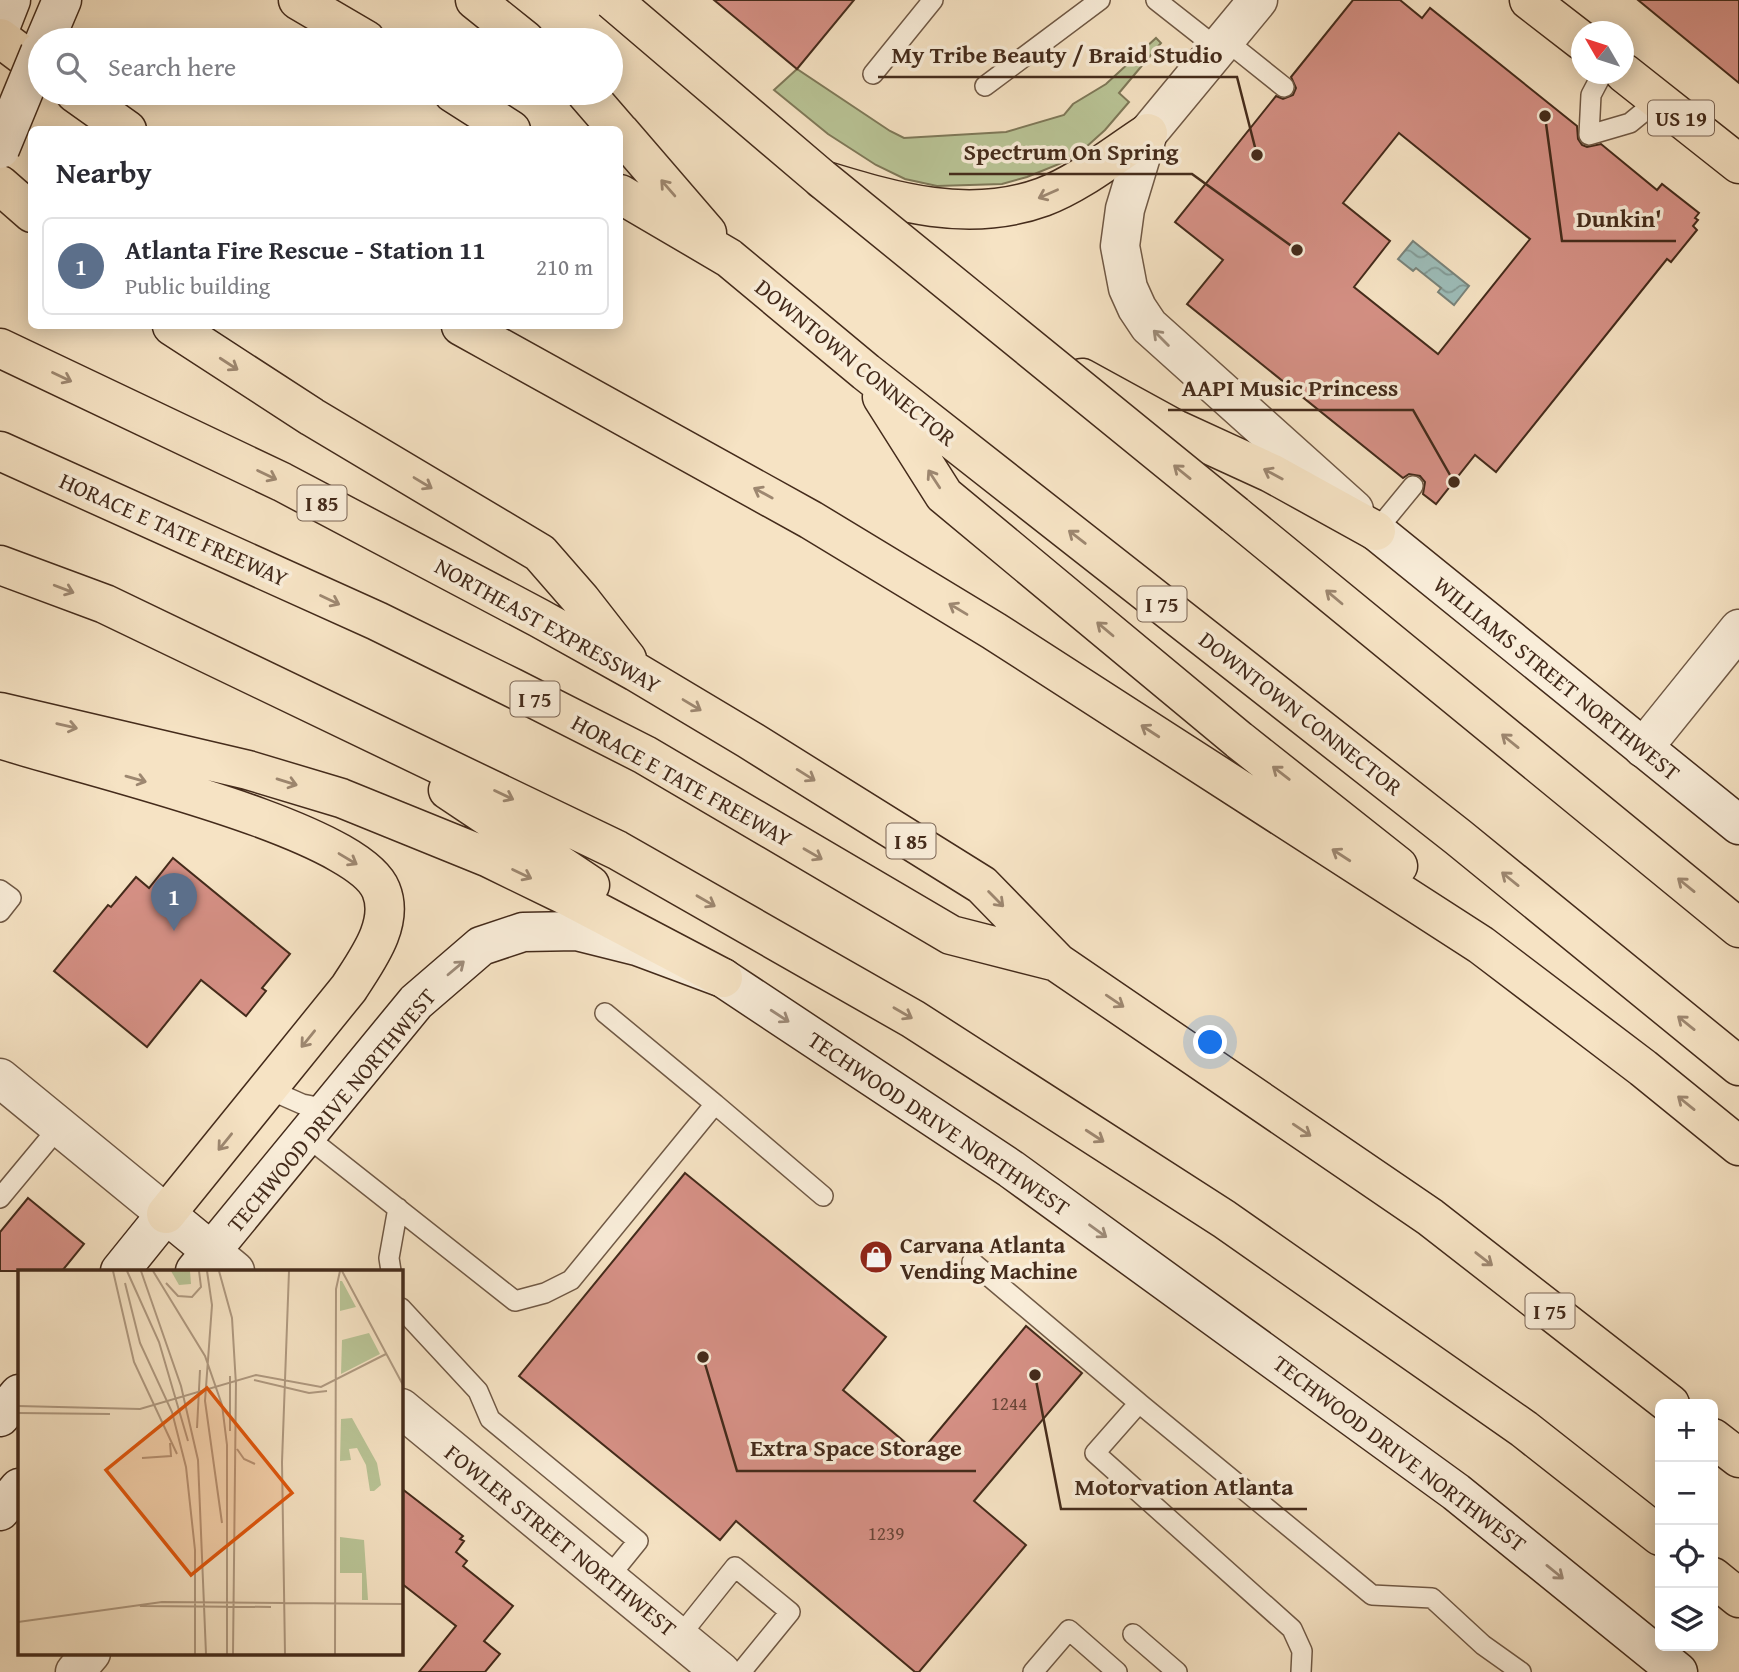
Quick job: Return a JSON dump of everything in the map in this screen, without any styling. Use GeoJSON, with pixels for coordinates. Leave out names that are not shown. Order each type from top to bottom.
{"type":"FeatureCollection","features":[{"type":"Feature","properties":{"kind":"main road"},"geometry":{"type":"LineString","coordinates":[[298,0],[346,28]]}},
{"type":"Feature","properties":{"kind":"main road"},"geometry":{"type":"LineString","coordinates":[[475,0],[510,28]]}},
{"type":"Feature","properties":{"kind":"main road"},"geometry":{"type":"LineString","coordinates":[[590,0],[801,174],[979,315],[1062,366],[1175,429],[1270,473],[1376,531]]}},
{"type":"Feature","properties":{"kind":"main road"},"geometry":{"type":"LineString","coordinates":[[612,0],[821,178],[1739,928]]}},
{"type":"Feature","properties":{"kind":"main road"},"geometry":{"type":"LineString","coordinates":[[1529,0],[1571,33]]}},
{"type":"Feature","properties":{"kind":"main road"},"geometry":{"type":"LineString","coordinates":[[0,38],[28,59]]}},
{"type":"Feature","properties":{"kind":"main road","name":"US 19"},"geometry":{"type":"LineString","coordinates":[[1634,81],[1739,163]]}},
{"type":"Feature","properties":{"kind":"main road"},"geometry":{"type":"LineString","coordinates":[[92,105],[122,126]]}},
{"type":"Feature","properties":{"kind":"main road"},"geometry":{"type":"LineString","coordinates":[[472,105],[505,126]]}},
{"type":"Feature","properties":{"kind":"main road","name":"I 75"},"geometry":{"type":"LineString","coordinates":[[596,105],[615,126]]}},
{"type":"Feature","properties":{"kind":"main road"},"geometry":{"type":"LineString","coordinates":[[801,174],[880,197],[959,211],[1006,207],[1044,197],[1148,133]]}},
{"type":"Feature","properties":{"kind":"main road","name":"I 75"},"geometry":{"type":"LineString","coordinates":[[623,136],[729,258]]}},
{"type":"Feature","properties":{"kind":"main road"},"geometry":{"type":"LineString","coordinates":[[0,185],[28,210]]}},
{"type":"Feature","properties":{"kind":"main road"},"geometry":{"type":"LineString","coordinates":[[623,196],[729,258]]}},
{"type":"Feature","properties":{"kind":"main road","name":"DOWNTOWN CONNECTOR"},"geometry":{"type":"LineString","coordinates":[[729,258],[866,372],[1458,836],[1739,1066]]}},
{"type":"Feature","properties":{"kind":"main road"},"geometry":{"type":"LineString","coordinates":[[177,329],[312,417],[540,553],[581,600],[636,672]]}},
{"type":"Feature","properties":{"kind":"main road"},"geometry":{"type":"LineString","coordinates":[[466,329],[811,520],[983,624],[1480,945],[1643,1068],[1739,1146]]}},
{"type":"Feature","properties":{"kind":"main road","name":"NORTHEAST EXPRESSWAY"},"geometry":{"type":"LineString","coordinates":[[0,348],[282,482],[636,672],[748,738],[982,885],[1058,962]]}},
{"type":"Feature","properties":{"kind":"main road"},"geometry":{"type":"LineString","coordinates":[[866,372],[944,495],[1239,740],[1419,883],[1480,945]]}},
{"type":"Feature","properties":{"kind":"main road","name":"HORACE E TATE FREEWAY"},"geometry":{"type":"LineString","coordinates":[[0,451],[377,621],[645,755],[951,935],[1058,962]]}},
{"type":"Feature","properties":{"kind":"main road"},"geometry":{"type":"LineString","coordinates":[[0,565],[105,604],[617,850],[913,1019],[1224,1219],[1524,1429],[1655,1532]]}},
{"type":"Feature","properties":{"kind":"main road"},"geometry":{"type":"LineString","coordinates":[[266,680],[451,792],[723,978]]}},
{"type":"Feature","properties":{"kind":"main road"},"geometry":{"type":"LineString","coordinates":[[0,712],[223,764],[341,799],[489,858],[723,978]]}},
{"type":"Feature","properties":{"kind":"main road"},"geometry":{"type":"LineString","coordinates":[[0,739],[195,796],[282,825],[338,852],[366,870],[382,890],[385,917],[372,951],[349,988],[166,1214]]}},
{"type":"Feature","properties":{"kind":"main road","name":"I 75"},"geometry":{"type":"LineString","coordinates":[[1058,962],[1430,1217],[1664,1399]]}},
{"type":"Feature","properties":{"kind":"main road"},"geometry":{"type":"LineString","coordinates":[[1718,1442],[1739,1458]]}},
{"type":"Feature","properties":{"kind":"main road"},"geometry":{"type":"LineString","coordinates":[[1718,1581],[1739,1598]]}},
{"type":"Feature","properties":{"kind":"street"},"geometry":{"type":"LineString","coordinates":[[0,28],[11,0]]}},
{"type":"Feature","properties":{"kind":"street"},"geometry":{"type":"LineString","coordinates":[[50,28],[62,0]]}},
{"type":"Feature","properties":{"kind":"street"},"geometry":{"type":"LineString","coordinates":[[1148,133],[1258,0]]}},
{"type":"Feature","properties":{"kind":"street"},"geometry":{"type":"LineString","coordinates":[[0,149],[28,81]]}},
{"type":"Feature","properties":{"kind":"street","name":"WILLIAMS STREET NORTHWEST"},"geometry":{"type":"LineString","coordinates":[[1148,133],[1125,209],[1121,246],[1128,288],[1149,326],[1376,531],[1739,825]]}},
{"type":"Feature","properties":{"kind":"street"},"geometry":{"type":"LineString","coordinates":[[1643,748],[1739,629]]}},
{"type":"Feature","properties":{"kind":"street","name":"TECHWOOD DRIVE NORTHWEST"},"geometry":{"type":"LineString","coordinates":[[214,1264],[317,1122],[416,1002],[481,946],[523,932],[577,931],[637,946],[723,978],[1012,1169],[1456,1492],[1678,1672]]}},
{"type":"Feature","properties":{"kind":"street"},"geometry":{"type":"LineString","coordinates":[[0,1079],[166,1214],[214,1264]]}},
{"type":"Feature","properties":{"kind":"street"},"geometry":{"type":"LineString","coordinates":[[121,1270],[166,1214]]}},
{"type":"Feature","properties":{"kind":"street"},"geometry":{"type":"LineString","coordinates":[[0,1417],[18,1395]]}},
{"type":"Feature","properties":{"kind":"street","name":"FOWLER STREET NORTHWEST"},"geometry":{"type":"LineString","coordinates":[[402,1409],[721,1672]]}},
{"type":"Feature","properties":{"kind":"street"},"geometry":{"type":"LineString","coordinates":[[0,1511],[18,1489]]}},
{"type":"Feature","properties":{"kind":"street"},"geometry":{"type":"LineString","coordinates":[[75,1672],[90,1654]]}},
{"type":"Feature","properties":{"kind":"lane"},"geometry":{"type":"LineString","coordinates":[[873,74],[933,0]]}},
{"type":"Feature","properties":{"kind":"lane"},"geometry":{"type":"LineString","coordinates":[[985,86],[1100,0]]}},
{"type":"Feature","properties":{"kind":"lane"},"geometry":{"type":"LineString","coordinates":[[1156,0],[1284,87]]}},
{"type":"Feature","properties":{"kind":"lane"},"geometry":{"type":"LineString","coordinates":[[1597,84],[1591,95],[1589,135],[1630,123],[1658,100]]}},
{"type":"Feature","properties":{"kind":"lane"},"geometry":{"type":"LineString","coordinates":[[1376,531],[1413,486]]}},
{"type":"Feature","properties":{"kind":"lane"},"geometry":{"type":"LineString","coordinates":[[0,890],[11,898],[0,912]]}},
{"type":"Feature","properties":{"kind":"lane"},"geometry":{"type":"LineString","coordinates":[[605,1013],[824,1196]]}},
{"type":"Feature","properties":{"kind":"lane"},"geometry":{"type":"LineString","coordinates":[[268,1089],[302,1104],[398,1208],[515,1301],[545,1293],[571,1280],[715,1104]]}},
{"type":"Feature","properties":{"kind":"lane"},"geometry":{"type":"LineString","coordinates":[[0,1198],[60,1127]]}},
{"type":"Feature","properties":{"kind":"lane"},"geometry":{"type":"LineString","coordinates":[[391,1270],[389,1258],[398,1208]]}},
{"type":"Feature","properties":{"kind":"lane"},"geometry":{"type":"LineString","coordinates":[[972,1262],[1372,1595],[1432,1598],[1483,1645],[1521,1672]]}},
{"type":"Feature","properties":{"kind":"lane"},"geometry":{"type":"LineString","coordinates":[[402,1309],[478,1391],[489,1419],[638,1541],[608,1578]]}},
{"type":"Feature","properties":{"kind":"lane"},"geometry":{"type":"LineString","coordinates":[[1139,1403],[1095,1453],[1292,1629],[1302,1651],[1301,1672]]}},
{"type":"Feature","properties":{"kind":"lane"},"geometry":{"type":"LineString","coordinates":[[680,1637],[735,1567],[790,1612],[741,1672]]}},
{"type":"Feature","properties":{"kind":"lane"},"geometry":{"type":"LineString","coordinates":[[1034,1672],[1069,1630],[1117,1672]]}},
{"type":"Feature","properties":{"kind":"lane"},"geometry":{"type":"LineString","coordinates":[[1133,1634],[1177,1672]]}},
{"type":"Feature","properties":{"kind":"green space"},"geometry":{"type":"Polygon","coordinates":[[[1156,38],[1161,43],[1119,93],[1129,102],[1105,130],[1074,158],[1002,184],[937,186],[905,179],[876,165],[828,134],[774,90],[797,69],[904,138],[1006,132],[1064,115],[1073,104],[1106,84],[1156,38]]]}},
{"type":"Feature","properties":{"kind":"water"},"geometry":{"type":"Polygon","coordinates":[[[1413,241],[1469,286],[1454,305],[1438,292],[1441,288],[1416,268],[1413,271],[1398,259],[1413,241]]]}},
{"type":"Feature","properties":{"kind":"building"},"geometry":{"type":"Polygon","coordinates":[[[714,0],[854,0],[797,69],[714,0]]]}},
{"type":"Feature","properties":{"kind":"building"},"geometry":{"type":"Polygon","coordinates":[[[1353,0],[1400,0],[1422,18],[1430,8],[1577,126],[1578,139],[1582,145],[1587,147],[1601,144],[1657,190],[1662,184],[1699,213],[1693,226],[1697,230],[1671,262],[1667,259],[1496,472],[1475,455],[1436,504],[1423,494],[1425,482],[1420,476],[1409,474],[1403,478],[1187,304],[1223,260],[1175,222],[1276,96],[1283,99],[1293,95],[1296,88],[1291,77],[1353,0]],[[1399,133],[1343,203],[1390,241],[1354,287],[1438,354],[1530,239],[1399,133]]]}},
{"type":"Feature","properties":{"kind":"building"},"geometry":{"type":"Polygon","coordinates":[[[1638,0],[1739,0],[1739,83],[1638,0]]]}},
{"type":"Feature","properties":{"kind":"building"},"geometry":{"type":"Polygon","coordinates":[[[173,858],[290,954],[262,988],[266,991],[246,1016],[201,980],[147,1047],[54,971],[108,905],[111,907],[136,877],[149,888],[173,858]]]}},
{"type":"Feature","properties":{"kind":"building"},"geometry":{"type":"Polygon","coordinates":[[[685,1173],[886,1337],[843,1390],[919,1454],[1026,1326],[1082,1373],[974,1501],[1026,1545],[919,1672],[915,1672],[736,1521],[720,1540],[519,1376],[685,1173]]]}},
{"type":"Feature","properties":{"kind":"building"},"geometry":{"type":"Polygon","coordinates":[[[28,1198],[84,1244],[63,1270],[0,1271],[0,1232],[28,1198]]]}},
{"type":"Feature","properties":{"kind":"building"},"geometry":{"type":"Polygon","coordinates":[[[402,1489],[463,1536],[460,1539],[464,1541],[456,1552],[467,1561],[463,1566],[513,1606],[484,1641],[500,1654],[485,1672],[419,1672],[456,1626],[402,1584],[402,1489]]]}},
{"type":"Feature","properties":{"kind":"place","name":"Dunkin'"},"geometry":{"type":"Point","coordinates":[1545,116]}},
{"type":"Feature","properties":{"kind":"place","name":"My Tribe Beauty / Braid Studio"},"geometry":{"type":"Point","coordinates":[1257,155]}},
{"type":"Feature","properties":{"kind":"place","name":"Spectrum On Spring"},"geometry":{"type":"Point","coordinates":[1297,250]}},
{"type":"Feature","properties":{"kind":"place","name":"AAPI Music Princess"},"geometry":{"type":"Point","coordinates":[1454,482]}},
{"type":"Feature","properties":{"kind":"place","name":"Atlanta Fire Rescue - Station 11"},"geometry":{"type":"Point","coordinates":[174,931]}},
{"type":"Feature","properties":{"kind":"place","name":"Carvana Atlanta Vending Machine"},"geometry":{"type":"Point","coordinates":[876,1257]}},
{"type":"Feature","properties":{"kind":"place","name":"Extra Space Storage"},"geometry":{"type":"Point","coordinates":[703,1357]}},
{"type":"Feature","properties":{"kind":"place","name":"Motorvation Atlanta"},"geometry":{"type":"Point","coordinates":[1035,1375]}}]}
